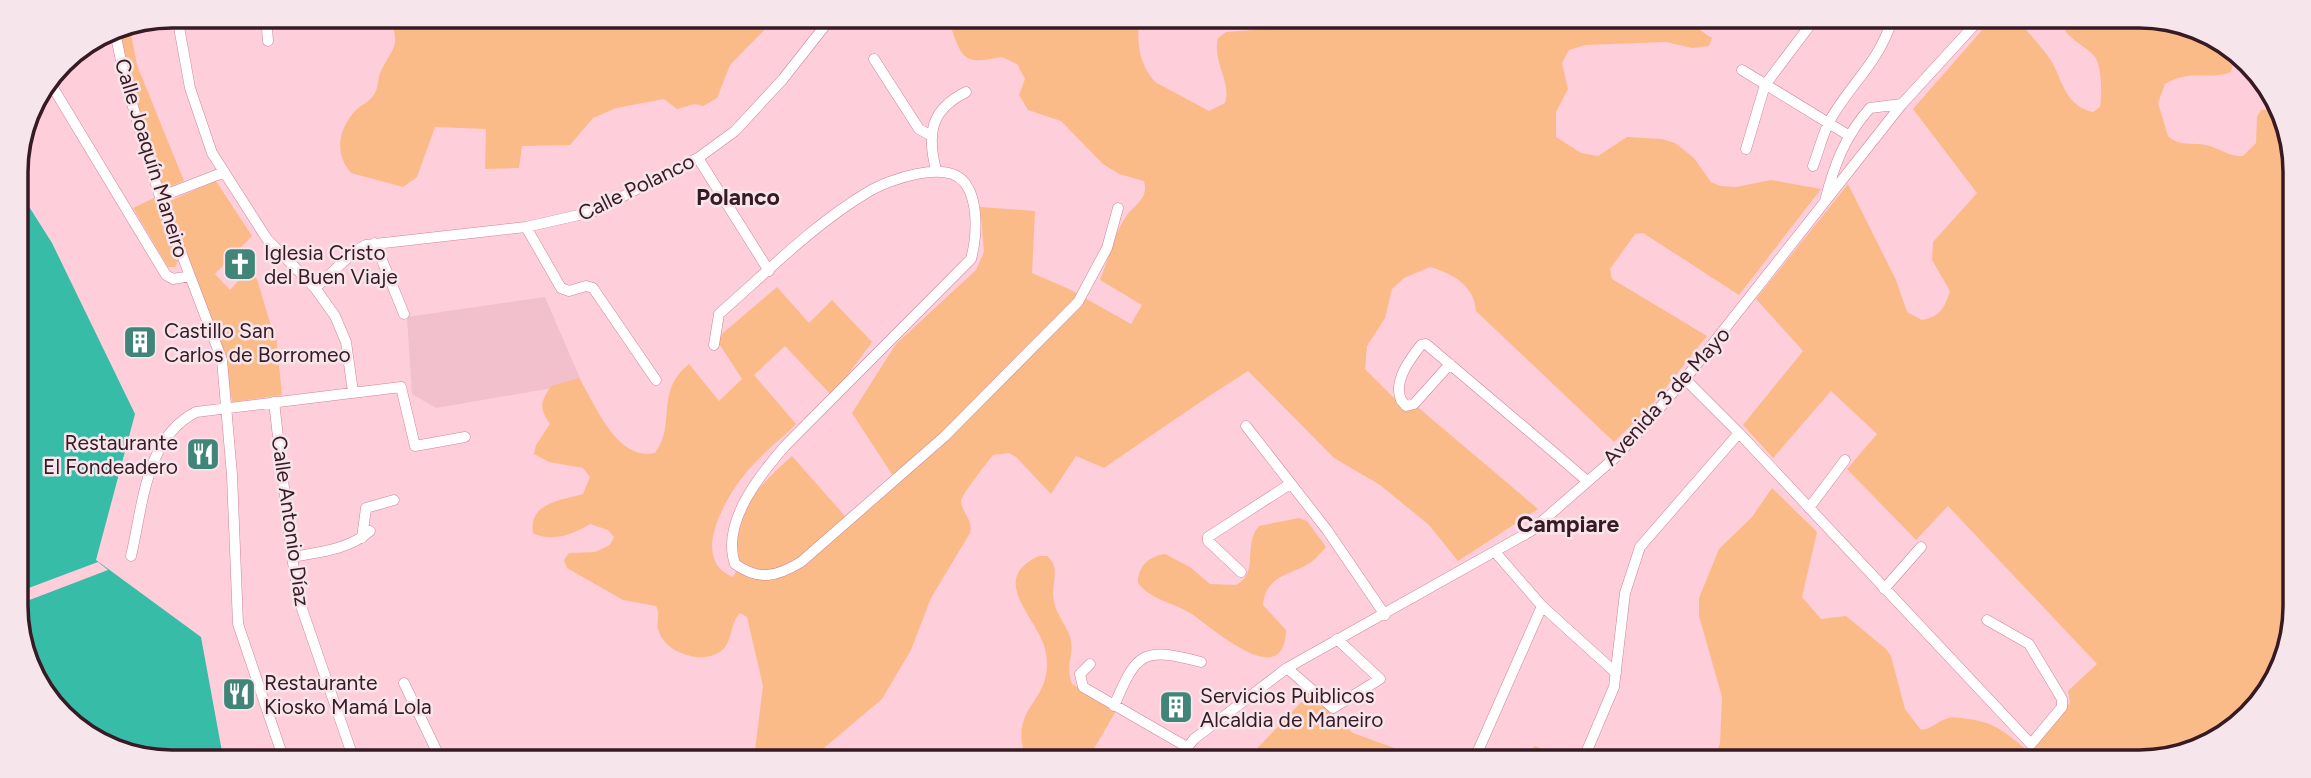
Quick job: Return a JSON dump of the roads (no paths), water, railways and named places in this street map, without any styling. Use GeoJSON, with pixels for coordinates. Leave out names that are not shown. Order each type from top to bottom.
{"type":"FeatureCollection","features":[{"type":"Feature","properties":{"kind":"street"},"geometry":{"type":"LineString","coordinates":[[179,28],[197,113],[222,173],[276,250],[315,288],[340,324],[351,363],[353,392]]}},
{"type":"Feature","properties":{"kind":"street"},"geometry":{"type":"LineString","coordinates":[[267,28],[268,41]]}},
{"type":"Feature","properties":{"kind":"street","name":"Calle Polanco"},"geometry":{"type":"LineString","coordinates":[[315,288],[355,251],[375,243],[526,228],[583,216],[698,158],[735,131],[783,79],[823,28]]}},
{"type":"Feature","properties":{"kind":"street"},"geometry":{"type":"LineString","coordinates":[[1746,149],[1765,85],[1808,28]]}},
{"type":"Feature","properties":{"kind":"street"},"geometry":{"type":"LineString","coordinates":[[1813,166],[1828,124],[1865,75],[1888,28]]}},
{"type":"Feature","properties":{"kind":"street","name":"Avenida 3 de Mayo"},"geometry":{"type":"LineString","coordinates":[[1184,750],[1287,668],[1531,531],[1618,455],[1685,380],[1902,104],[1972,28]]}},
{"type":"Feature","properties":{"kind":"street","name":"Calle Joaquín Maneiro"},"geometry":{"type":"LineString","coordinates":[[117,40],[128,91],[160,197],[220,352],[227,408],[238,624],[281,750]]}},
{"type":"Feature","properties":{"kind":"street"},"geometry":{"type":"LineString","coordinates":[[874,59],[919,129],[930,135]]}},
{"type":"Feature","properties":{"kind":"street"},"geometry":{"type":"LineString","coordinates":[[1742,70],[1848,135]]}},
{"type":"Feature","properties":{"kind":"street"},"geometry":{"type":"LineString","coordinates":[[54,89],[166,275],[173,279],[190,276]]}},
{"type":"Feature","properties":{"kind":"street"},"geometry":{"type":"LineString","coordinates":[[936,170],[930,135],[937,116],[948,103],[966,92]]}},
{"type":"Feature","properties":{"kind":"street"},"geometry":{"type":"LineString","coordinates":[[1825,205],[1831,177],[1848,135],[1870,108],[1902,104]]}},
{"type":"Feature","properties":{"kind":"street"},"geometry":{"type":"LineString","coordinates":[[698,158],[769,271]]}},
{"type":"Feature","properties":{"kind":"street"},"geometry":{"type":"LineString","coordinates":[[714,345],[719,314],[822,225],[870,191],[936,170],[960,177],[969,188],[976,229],[971,259],[773,460],[745,503],[731,537],[735,564],[751,574],[772,576],[801,562],[945,436],[1078,302],[1107,248],[1118,208]]}},
{"type":"Feature","properties":{"kind":"street"},"geometry":{"type":"LineString","coordinates":[[160,197],[222,173]]}},
{"type":"Feature","properties":{"kind":"street"},"geometry":{"type":"LineString","coordinates":[[526,228],[561,288],[569,291],[586,286],[593,288],[656,380]]}},
{"type":"Feature","properties":{"kind":"street"},"geometry":{"type":"LineString","coordinates":[[375,243],[404,314]]}},
{"type":"Feature","properties":{"kind":"street"},"geometry":{"type":"LineString","coordinates":[[1450,364],[1414,404],[1406,406],[1401,400],[1399,387],[1404,370],[1421,345],[1426,344],[1450,364],[1587,481]]}},
{"type":"Feature","properties":{"kind":"street"},"geometry":{"type":"LineString","coordinates":[[1685,380],[1739,433],[2031,744],[2062,707],[2062,699],[2029,644],[1987,620]]}},
{"type":"Feature","properties":{"kind":"street"},"geometry":{"type":"LineString","coordinates":[[131,555],[154,459],[165,437],[183,419],[196,412],[401,387],[415,446],[465,437]]}},
{"type":"Feature","properties":{"kind":"street","name":"Calle Antonio Díaz"},"geometry":{"type":"LineString","coordinates":[[274,402],[292,557],[307,624],[351,750]]}},
{"type":"Feature","properties":{"kind":"street"},"geometry":{"type":"LineString","coordinates":[[1246,426],[1327,530],[1385,615]]}},
{"type":"Feature","properties":{"kind":"street"},"geometry":{"type":"LineString","coordinates":[[1588,750],[1605,713],[1616,673],[1625,593],[1640,547],[1739,433]]}},
{"type":"Feature","properties":{"kind":"street"},"geometry":{"type":"LineString","coordinates":[[1809,508],[1845,460]]}},
{"type":"Feature","properties":{"kind":"street"},"geometry":{"type":"LineString","coordinates":[[1241,572],[1208,541],[1209,537],[1290,484]]}},
{"type":"Feature","properties":{"kind":"street"},"geometry":{"type":"LineString","coordinates":[[292,557],[339,548],[366,535],[366,508],[394,500]]}},
{"type":"Feature","properties":{"kind":"street"},"geometry":{"type":"LineString","coordinates":[[1884,589],[1922,547]]}},
{"type":"Feature","properties":{"kind":"street"},"geometry":{"type":"LineString","coordinates":[[1495,551],[1542,606],[1616,673]]}},
{"type":"Feature","properties":{"kind":"street"},"geometry":{"type":"LineString","coordinates":[[1478,750],[1542,606]]}},
{"type":"Feature","properties":{"kind":"street"},"geometry":{"type":"LineString","coordinates":[[1287,668],[1333,708],[1380,679],[1337,639]]}},
{"type":"Feature","properties":{"kind":"street"},"geometry":{"type":"LineString","coordinates":[[1114,706],[1126,676],[1139,660],[1155,653],[1165,653],[1201,662]]}},
{"type":"Feature","properties":{"kind":"street"},"geometry":{"type":"LineString","coordinates":[[1090,664],[1080,674],[1083,687],[1186,747]]}},
{"type":"Feature","properties":{"kind":"street"},"geometry":{"type":"LineString","coordinates":[[404,683],[436,750]]}},
{"type":"Feature","properties":{"kind":"place","name":"Iglesia Cristo del Buen Viaje"},"geometry":{"type":"Point","coordinates":[240,264]}},
{"type":"Feature","properties":{"kind":"place","name":"Castillo San Carlos de Borromeo"},"geometry":{"type":"Point","coordinates":[140,342]}},
{"type":"Feature","properties":{"kind":"place","name":"Restaurante El Fondeadero"},"geometry":{"type":"Point","coordinates":[203,454]}},
{"type":"Feature","properties":{"kind":"place","name":"Restaurante Kiosko Mamá Lola"},"geometry":{"type":"Point","coordinates":[239,694]}},
{"type":"Feature","properties":{"kind":"place","name":"Servicios Puiblicos Alcaldia de Maneiro"},"geometry":{"type":"Point","coordinates":[1176,707]}},
{"type":"Feature","properties":{"kind":"district","name":"Polanco"},"geometry":{"type":"Point","coordinates":[738,197]}},
{"type":"Feature","properties":{"kind":"district","name":"Campiare"},"geometry":{"type":"Point","coordinates":[1568,524]}}]}
